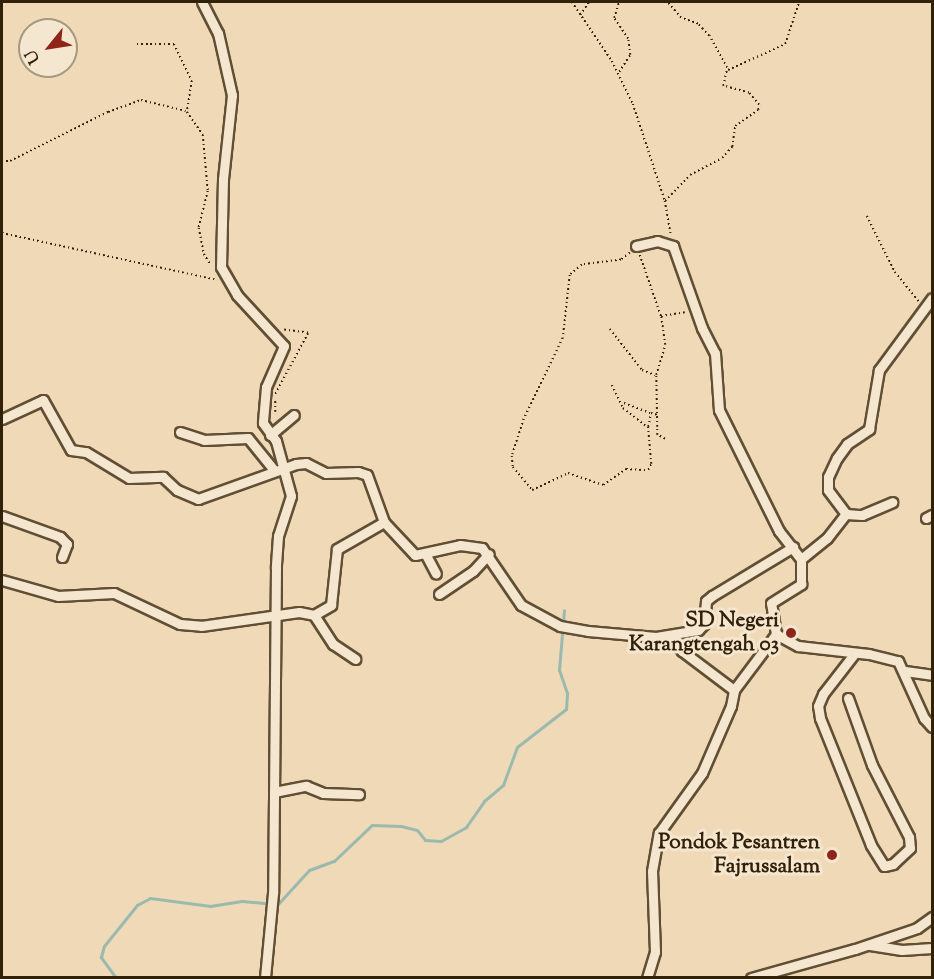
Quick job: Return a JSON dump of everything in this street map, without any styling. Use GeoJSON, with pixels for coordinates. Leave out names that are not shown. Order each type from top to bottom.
{"type":"FeatureCollection","features":[{"type":"Feature","properties":{"kind":"street"},"geometry":{"type":"LineString","coordinates":[[202,2],[218,33],[232,95],[223,179],[221,267],[237,296],[284,346],[266,387],[263,423],[284,467],[291,496],[278,536],[275,616],[273,893],[265,978]]}},
{"type":"Feature","properties":{"kind":"street"},"geometry":{"type":"LineString","coordinates":[[636,246],[657,241],[673,246],[698,309],[702,328],[715,353],[719,410],[779,531],[801,560],[801,584],[771,603],[776,634],[735,690],[711,754],[668,816],[655,847],[656,952],[648,978]]}},
{"type":"Feature","properties":{"kind":"street"},"geometry":{"type":"LineString","coordinates":[[892,502],[862,515],[846,513],[830,496],[828,477],[843,448],[869,429],[879,370],[924,306],[933,298]]}},
{"type":"Feature","properties":{"kind":"street"},"geometry":{"type":"LineString","coordinates":[[2,419],[43,400],[71,450],[86,453],[129,478],[163,477],[177,490],[198,499],[274,470],[306,463],[326,472],[367,475],[384,522],[416,555],[426,555],[460,544],[473,545],[489,554],[521,605],[564,627],[670,635],[698,630],[704,624],[706,601],[793,547]]}},
{"type":"Feature","properties":{"kind":"street"},"geometry":{"type":"LineString","coordinates":[[270,435],[294,415]]}},
{"type":"Feature","properties":{"kind":"street"},"geometry":{"type":"LineString","coordinates":[[180,432],[204,440],[248,438],[274,470]]}},
{"type":"Feature","properties":{"kind":"street"},"geometry":{"type":"LineString","coordinates":[[801,560],[827,538],[846,513]]}},
{"type":"Feature","properties":{"kind":"street"},"geometry":{"type":"LineString","coordinates":[[2,516],[60,537],[67,544],[62,557]]}},
{"type":"Feature","properties":{"kind":"street"},"geometry":{"type":"LineString","coordinates":[[2,580],[58,596],[114,593],[143,610],[180,624],[201,626],[299,612],[314,615],[331,605],[337,549],[384,522]]}},
{"type":"Feature","properties":{"kind":"street"},"geometry":{"type":"LineString","coordinates":[[439,594],[473,572],[489,554]]}},
{"type":"Feature","properties":{"kind":"street"},"geometry":{"type":"LineString","coordinates":[[426,555],[436,574]]}},
{"type":"Feature","properties":{"kind":"street"},"geometry":{"type":"LineString","coordinates":[[314,615],[333,644],[355,659]]}},
{"type":"Feature","properties":{"kind":"street"},"geometry":{"type":"LineString","coordinates":[[776,634],[798,646],[886,657],[898,661],[905,671],[924,718],[933,727]]}},
{"type":"Feature","properties":{"kind":"street"},"geometry":{"type":"LineString","coordinates":[[670,635],[682,651],[735,690]]}},
{"type":"Feature","properties":{"kind":"street"},"geometry":{"type":"LineString","coordinates":[[848,698],[872,765],[909,837],[909,848],[893,864],[884,866],[877,857],[820,718],[818,706],[823,694],[854,654]]}},
{"type":"Feature","properties":{"kind":"street"},"geometry":{"type":"LineString","coordinates":[[905,671],[933,675]]}},
{"type":"Feature","properties":{"kind":"street"},"geometry":{"type":"LineString","coordinates":[[274,792],[306,786],[323,793],[359,794]]}},
{"type":"Feature","properties":{"kind":"street"},"geometry":{"type":"LineString","coordinates":[[751,978],[867,945],[917,928],[933,917]]}},
{"type":"Feature","properties":{"kind":"street"},"geometry":{"type":"LineString","coordinates":[[867,945],[902,950],[933,948]]}},
{"type":"Feature","properties":{"kind":"path"},"geometry":{"type":"LineString","coordinates":[[572,2],[618,73],[637,113],[665,201],[673,246]]}},
{"type":"Feature","properties":{"kind":"path"},"geometry":{"type":"LineString","coordinates":[[580,16],[589,2]]}},
{"type":"Feature","properties":{"kind":"path"},"geometry":{"type":"LineString","coordinates":[[618,73],[630,55],[628,39],[614,18],[619,2]]}},
{"type":"Feature","properties":{"kind":"path"},"geometry":{"type":"LineString","coordinates":[[665,201],[690,174],[722,158],[732,147],[735,126],[758,110],[756,99],[748,93],[723,86],[727,71],[709,36],[698,24],[681,18],[667,2]]}},
{"type":"Feature","properties":{"kind":"path"},"geometry":{"type":"LineString","coordinates":[[727,71],[785,44],[799,2]]}},
{"type":"Feature","properties":{"kind":"path"},"geometry":{"type":"LineString","coordinates":[[137,44],[174,44],[192,81],[187,112]]}},
{"type":"Feature","properties":{"kind":"path"},"geometry":{"type":"LineString","coordinates":[[2,161],[10,161],[108,112],[141,100],[187,112],[203,135],[208,191],[199,228],[204,254],[220,281],[2,233]]}},
{"type":"Feature","properties":{"kind":"path"},"geometry":{"type":"LineString","coordinates":[[867,216],[906,289],[924,306]]}},
{"type":"Feature","properties":{"kind":"path"},"geometry":{"type":"LineString","coordinates":[[651,413],[648,427],[651,468],[626,469],[603,485],[568,473],[532,490],[512,463],[526,414],[563,338],[570,276],[582,265],[621,260],[636,246],[661,316],[665,345],[656,375],[657,435],[665,439]]}},
{"type":"Feature","properties":{"kind":"path"},"geometry":{"type":"LineString","coordinates":[[661,316],[698,309]]}},
{"type":"Feature","properties":{"kind":"path"},"geometry":{"type":"LineString","coordinates":[[275,412],[275,394],[308,333],[287,328],[276,336]]}},
{"type":"Feature","properties":{"kind":"path"},"geometry":{"type":"LineString","coordinates":[[610,329],[642,370],[656,375]]}},
{"type":"Feature","properties":{"kind":"path"},"geometry":{"type":"LineString","coordinates":[[612,385],[628,413],[648,427]]}},
{"type":"Feature","properties":{"kind":"path"},"geometry":{"type":"LineString","coordinates":[[622,403],[658,415]]}},
{"type":"Feature","properties":{"kind":"waterway"},"geometry":{"type":"LineString","coordinates":[[116,978],[101,957],[104,946],[137,905],[150,898],[210,906],[242,901],[278,904],[309,870],[334,861],[372,825],[401,826],[417,830],[425,840],[441,841],[466,827],[484,801],[503,785],[517,747],[566,709],[567,693],[559,670],[564,610]]}},
{"type":"Feature","properties":{"kind":"place","name":"SD Negeri Karangtengah 03"},"geometry":{"type":"Point","coordinates":[791,633]}},
{"type":"Feature","properties":{"kind":"place","name":"Pondok Pesantren Fajrussalam"},"geometry":{"type":"Point","coordinates":[832,855]}}]}
